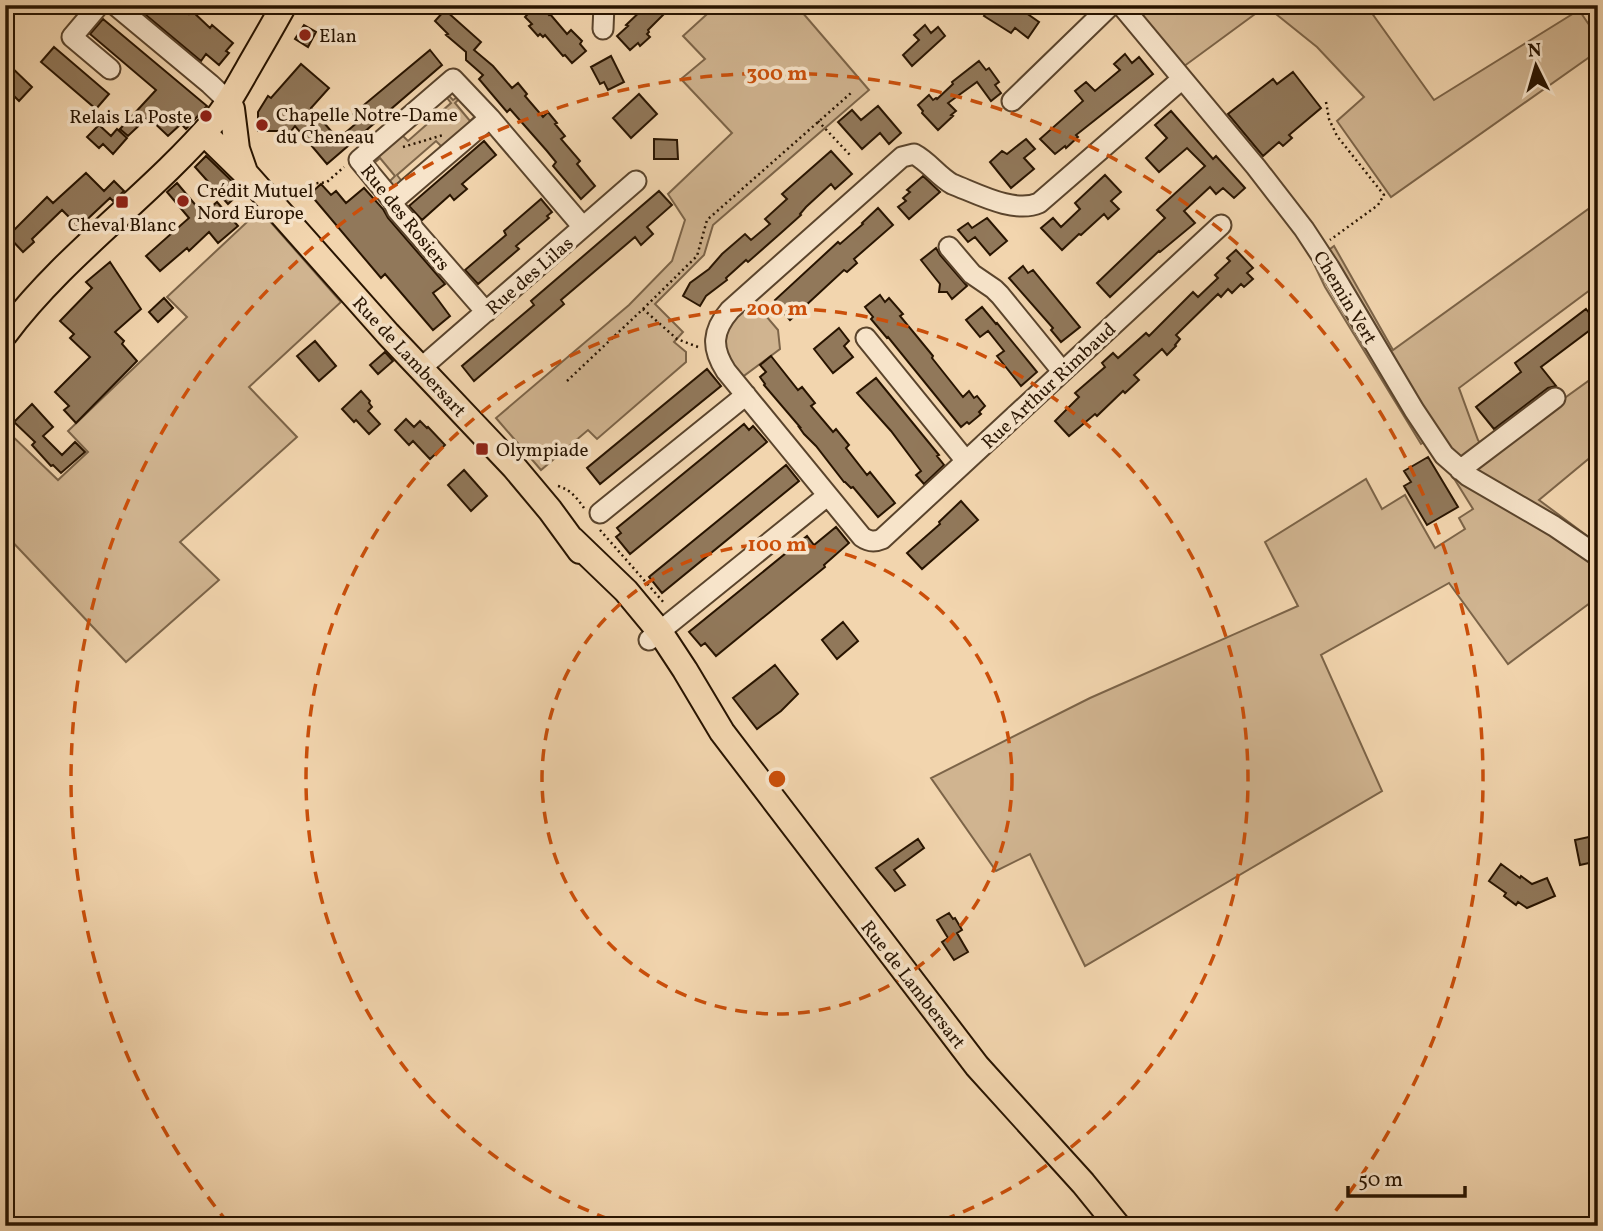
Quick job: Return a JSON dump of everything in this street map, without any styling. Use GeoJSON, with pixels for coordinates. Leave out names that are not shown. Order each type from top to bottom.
{"type":"FeatureCollection","features":[{"type":"Feature","properties":{"kind":"main road"},"geometry":{"type":"LineString","coordinates":[[5,334],[34,298],[204,133],[229,102],[284,5]]}},
{"type":"Feature","properties":{"kind":"main road","name":"Rue de Lambersart"},"geometry":{"type":"LineString","coordinates":[[229,102],[237,149],[247,175]]}},
{"type":"Feature","properties":{"kind":"main road","name":"Rue de Lambersart"},"geometry":{"type":"LineString","coordinates":[[204,133],[247,175],[534,490],[572,539],[662,630],[722,732],[977,1066],[1083,1183],[1118,1226]]}},
{"type":"Feature","properties":{"kind":"street"},"geometry":{"type":"LineString","coordinates":[[99,5],[72,37],[110,69]]}},
{"type":"Feature","properties":{"kind":"street"},"geometry":{"type":"LineString","coordinates":[[115,5],[229,102]]}},
{"type":"Feature","properties":{"kind":"street"},"geometry":{"type":"LineString","coordinates":[[603,29],[604,5]]}},
{"type":"Feature","properties":{"kind":"street"},"geometry":{"type":"LineString","coordinates":[[1012,101],[1111,5]]}},
{"type":"Feature","properties":{"kind":"street","name":"Chemin Vert"},"geometry":{"type":"LineString","coordinates":[[1121,5],[1264,176],[1317,249],[1444,455],[1460,470],[1554,526],[1598,556]]}},
{"type":"Feature","properties":{"kind":"street","name":"Rue des Rosiers"},"geometry":{"type":"LineString","coordinates":[[486,312],[397,210],[393,201],[359,160],[453,79],[490,118]]}},
{"type":"Feature","properties":{"kind":"street"},"geometry":{"type":"LineString","coordinates":[[662,630],[827,496],[721,363],[716,348],[716,331],[730,310],[902,157],[914,154],[952,184],[1006,204],[1031,207],[1039,203],[1182,79]]}},
{"type":"Feature","properties":{"kind":"street"},"geometry":{"type":"LineString","coordinates":[[393,201],[490,118],[583,227]]}},
{"type":"Feature","properties":{"kind":"street","name":"Rue des Lilas"},"geometry":{"type":"LineString","coordinates":[[421,368],[636,181]]}},
{"type":"Feature","properties":{"kind":"street","name":"Rue Arthur Rimbaud"},"geometry":{"type":"LineString","coordinates":[[827,496],[867,541],[882,540],[1221,225]]}},
{"type":"Feature","properties":{"kind":"street"},"geometry":{"type":"LineString","coordinates":[[949,247],[972,274],[1000,295],[1062,371]]}},
{"type":"Feature","properties":{"kind":"street"},"geometry":{"type":"LineString","coordinates":[[866,338],[966,461]]}},
{"type":"Feature","properties":{"kind":"street"},"geometry":{"type":"LineString","coordinates":[[594,516],[746,395]]}},
{"type":"Feature","properties":{"kind":"street"},"geometry":{"type":"LineString","coordinates":[[1460,470],[1555,397]]}},
{"type":"Feature","properties":{"kind":"path"},"geometry":{"type":"LineString","coordinates":[[567,382],[697,256],[707,220],[851,93]]}},
{"type":"Feature","properties":{"kind":"path"},"geometry":{"type":"LineString","coordinates":[[1317,249],[1378,205],[1384,195],[1337,136],[1329,119],[1326,102]]}},
{"type":"Feature","properties":{"kind":"path"},"geometry":{"type":"LineString","coordinates":[[818,121],[850,155]]}},
{"type":"Feature","properties":{"kind":"path"},"geometry":{"type":"LineString","coordinates":[[643,309],[677,339],[698,347],[716,348]]}},
{"type":"Feature","properties":{"kind":"path"},"geometry":{"type":"LineString","coordinates":[[534,490],[557,485],[568,489],[594,516],[624,555],[662,630]]}},
{"type":"Feature","properties":{"kind":"shaded area"},"geometry":{"type":"Polygon","coordinates":[[[717,5],[796,5],[869,90],[713,225],[704,255],[655,304],[683,332],[674,342],[686,352],[686,362],[597,439],[588,430],[541,470],[496,418],[629,305],[672,261],[685,220],[668,194],[732,133],[681,79],[705,59],[683,36],[717,5]]]}},
{"type":"Feature","properties":{"kind":"shaded area"},"geometry":{"type":"Polygon","coordinates":[[[1133,5],[1366,5],[1434,100],[1579,10],[1598,38],[1598,51],[1391,197],[1337,121],[1364,97],[1317,47],[1266,6],[1183,67],[1133,5]]]}},
{"type":"Feature","properties":{"kind":"shaded area"},"geometry":{"type":"Polygon","coordinates":[[[444,94],[453,100],[462,96],[455,103],[470,121],[478,114],[479,119],[444,149],[436,141],[397,175],[404,184],[397,190],[388,183],[395,176],[380,158],[372,165],[371,158],[400,133],[408,141],[451,103],[444,94]]]}},
{"type":"Feature","properties":{"kind":"shaded area"},"geometry":{"type":"Polygon","coordinates":[[[1598,202],[1598,284],[1459,388],[1478,440],[1488,453],[1598,374],[1598,451],[1539,500],[1598,544],[1598,597],[1508,664],[1449,583],[1321,655],[1382,791],[1085,966],[1030,854],[996,871],[931,778],[1090,698],[1298,606],[1265,542],[1366,479],[1382,509],[1405,495],[1435,548],[1465,529],[1459,518],[1473,509],[1445,464],[1426,441],[1421,444],[1325,287],[1313,262],[1334,246],[1393,350],[1598,202]]]}},
{"type":"Feature","properties":{"kind":"shaded area"},"geometry":{"type":"Polygon","coordinates":[[[260,210],[341,302],[249,387],[297,437],[180,542],[219,580],[126,662],[5,534],[5,497],[9,493],[5,487],[5,429],[58,480],[88,452],[68,431],[187,317],[167,297],[260,210]]]}},
{"type":"Feature","properties":{"kind":"shaded area"},"geometry":{"type":"Polygon","coordinates":[[[754,302],[778,330],[780,349],[741,378],[727,360],[724,335],[738,314],[754,302]]]}},
{"type":"Feature","properties":{"kind":"building"},"geometry":{"type":"Polygon","coordinates":[[[134,5],[181,5],[189,14],[192,11],[210,28],[212,25],[233,43],[226,51],[229,53],[219,65],[206,54],[201,61],[134,5]]]}},
{"type":"Feature","properties":{"kind":"building"},"geometry":{"type":"Polygon","coordinates":[[[536,5],[540,5],[550,14],[567,34],[571,30],[582,41],[580,44],[586,51],[572,63],[545,35],[538,36],[529,26],[532,24],[525,17],[536,5]]]}},
{"type":"Feature","properties":{"kind":"building"},"geometry":{"type":"Polygon","coordinates":[[[647,5],[673,5],[648,30],[650,37],[630,50],[617,36],[647,5]]]}},
{"type":"Feature","properties":{"kind":"building"},"geometry":{"type":"Polygon","coordinates":[[[991,5],[1019,8],[1039,22],[1028,38],[1015,28],[1011,33],[984,16],[991,5]]]}},
{"type":"Feature","properties":{"kind":"building"},"geometry":{"type":"Polygon","coordinates":[[[445,10],[481,42],[474,50],[493,66],[512,88],[518,83],[543,117],[548,112],[557,123],[555,124],[565,136],[561,139],[580,161],[577,164],[595,186],[581,199],[553,166],[556,162],[547,151],[510,109],[507,112],[479,79],[483,75],[466,60],[466,52],[446,35],[448,34],[435,21],[445,10]]]}},
{"type":"Feature","properties":{"kind":"building"},"geometry":{"type":"Polygon","coordinates":[[[103,19],[207,106],[186,129],[181,124],[168,136],[148,117],[128,136],[120,129],[156,90],[90,34],[103,19]]]}},
{"type":"Feature","properties":{"kind":"building"},"geometry":{"type":"Polygon","coordinates":[[[304,25],[316,32],[308,47],[295,39],[304,25]]]}},
{"type":"Feature","properties":{"kind":"building"},"geometry":{"type":"Polygon","coordinates":[[[925,25],[931,33],[938,27],[945,36],[912,66],[903,55],[919,40],[914,35],[925,25]]]}},
{"type":"Feature","properties":{"kind":"building"},"geometry":{"type":"Polygon","coordinates":[[[54,47],[109,94],[96,109],[41,62],[54,47]]]}},
{"type":"Feature","properties":{"kind":"building"},"geometry":{"type":"Polygon","coordinates":[[[430,50],[442,65],[327,164],[295,126],[288,135],[283,131],[258,131],[258,112],[268,96],[271,98],[301,64],[329,88],[311,108],[338,139],[359,121],[353,114],[430,50]]]}},
{"type":"Feature","properties":{"kind":"building"},"geometry":{"type":"Polygon","coordinates":[[[1125,54],[1132,63],[1139,57],[1153,74],[1076,135],[1078,137],[1066,148],[1065,146],[1055,154],[1040,139],[1083,101],[1075,91],[1086,82],[1095,91],[1120,70],[1114,64],[1125,54]]]}},
{"type":"Feature","properties":{"kind":"building"},"geometry":{"type":"Polygon","coordinates":[[[611,56],[624,82],[608,90],[604,82],[600,84],[591,67],[611,56]]]}},
{"type":"Feature","properties":{"kind":"building"},"geometry":{"type":"Polygon","coordinates":[[[5,61],[32,87],[19,101],[5,87],[5,61]]]}},
{"type":"Feature","properties":{"kind":"building"},"geometry":{"type":"Polygon","coordinates":[[[979,61],[986,70],[989,68],[999,82],[995,85],[1001,93],[991,101],[977,82],[948,103],[956,111],[938,130],[918,105],[929,95],[933,100],[937,99],[952,82],[979,61]]]}},
{"type":"Feature","properties":{"kind":"building"},"geometry":{"type":"Polygon","coordinates":[[[1293,72],[1321,108],[1289,135],[1292,138],[1283,146],[1279,142],[1263,156],[1228,114],[1273,79],[1277,84],[1293,72]]]}},
{"type":"Feature","properties":{"kind":"building"},"geometry":{"type":"Polygon","coordinates":[[[639,94],[657,114],[631,138],[613,118],[639,94]]]}},
{"type":"Feature","properties":{"kind":"building"},"geometry":{"type":"Polygon","coordinates":[[[878,106],[901,133],[889,144],[880,133],[862,149],[838,122],[852,110],[861,120],[878,106]]]}},
{"type":"Feature","properties":{"kind":"building"},"geometry":{"type":"Polygon","coordinates":[[[1171,111],[1213,159],[1216,156],[1245,188],[1234,198],[1223,188],[1216,194],[1210,187],[1184,211],[1195,223],[1159,251],[1110,297],[1097,283],[1165,218],[1157,210],[1205,166],[1187,148],[1159,172],[1146,158],[1167,138],[1155,125],[1171,111]]]}},
{"type":"Feature","properties":{"kind":"building"},"geometry":{"type":"Polygon","coordinates":[[[99,125],[111,136],[117,129],[127,138],[113,154],[103,144],[99,148],[87,137],[99,125]]]}},
{"type":"Feature","properties":{"kind":"building"},"geometry":{"type":"Polygon","coordinates":[[[654,139],[677,140],[678,159],[654,159],[654,139]]]}},
{"type":"Feature","properties":{"kind":"building"},"geometry":{"type":"Polygon","coordinates":[[[1026,139],[1035,149],[1024,158],[1034,169],[1011,188],[990,162],[1002,151],[1007,154],[1026,139]]]}},
{"type":"Feature","properties":{"kind":"building"},"geometry":{"type":"Polygon","coordinates":[[[484,141],[496,155],[462,184],[467,189],[454,200],[450,195],[422,220],[409,206],[484,141]]]}},
{"type":"Feature","properties":{"kind":"building"},"geometry":{"type":"Polygon","coordinates":[[[831,151],[852,174],[835,189],[831,184],[801,215],[706,296],[700,306],[683,296],[690,283],[709,269],[745,234],[751,240],[770,224],[765,219],[787,199],[782,194],[831,151]]]}},
{"type":"Feature","properties":{"kind":"building"},"geometry":{"type":"Polygon","coordinates":[[[206,156],[242,191],[228,204],[195,167],[206,156]]]}},
{"type":"Feature","properties":{"kind":"building"},"geometry":{"type":"Polygon","coordinates":[[[86,173],[104,191],[114,181],[124,191],[113,201],[110,198],[79,227],[62,210],[32,239],[34,242],[23,252],[8,236],[47,197],[53,203],[86,173]]]}},
{"type":"Feature","properties":{"kind":"building"},"geometry":{"type":"Polygon","coordinates":[[[1105,175],[1121,192],[1111,201],[1119,209],[1108,219],[1104,214],[1062,250],[1041,228],[1053,218],[1061,227],[1080,209],[1075,203],[1105,175]]]}},
{"type":"Feature","properties":{"kind":"building"},"geometry":{"type":"Polygon","coordinates":[[[923,176],[940,192],[909,219],[898,207],[906,201],[903,198],[910,192],[907,190],[923,176]]]}},
{"type":"Feature","properties":{"kind":"building"},"geometry":{"type":"Polygon","coordinates":[[[177,183],[203,214],[217,202],[238,226],[218,243],[209,232],[189,251],[187,248],[160,271],[146,256],[189,218],[167,192],[177,183]]]}},
{"type":"Feature","properties":{"kind":"building"},"geometry":{"type":"Polygon","coordinates":[[[321,184],[331,195],[336,191],[346,203],[364,188],[445,284],[433,293],[450,316],[433,330],[385,274],[381,278],[310,194],[321,184]]]}},
{"type":"Feature","properties":{"kind":"building"},"geometry":{"type":"Polygon","coordinates":[[[659,191],[672,205],[647,227],[653,234],[641,245],[635,237],[561,300],[564,304],[474,381],[462,366],[534,305],[531,301],[659,191]]]}},
{"type":"Feature","properties":{"kind":"building"},"geometry":{"type":"Polygon","coordinates":[[[541,199],[552,212],[547,216],[549,218],[516,246],[519,249],[478,284],[465,270],[506,235],[504,231],[541,199]]]}},
{"type":"Feature","properties":{"kind":"building"},"geometry":{"type":"Polygon","coordinates":[[[878,208],[893,225],[854,259],[857,263],[847,272],[844,270],[790,320],[775,300],[878,208]]]}},
{"type":"Feature","properties":{"kind":"building"},"geometry":{"type":"Polygon","coordinates":[[[987,218],[1007,241],[990,255],[975,237],[968,242],[958,230],[968,223],[972,228],[987,218]]]}},
{"type":"Feature","properties":{"kind":"building"},"geometry":{"type":"Polygon","coordinates":[[[936,248],[967,286],[952,299],[947,292],[939,292],[940,284],[921,260],[936,248]]]}},
{"type":"Feature","properties":{"kind":"building"},"geometry":{"type":"Polygon","coordinates":[[[1236,250],[1253,268],[1247,273],[1253,279],[1244,287],[1241,284],[1232,293],[1228,289],[1221,297],[1218,294],[1176,335],[1180,339],[1167,355],[1162,349],[1134,375],[1139,380],[1069,436],[1055,421],[1079,397],[1075,393],[1105,367],[1102,363],[1113,353],[1118,358],[1146,333],[1149,336],[1193,292],[1198,297],[1218,278],[1215,275],[1230,261],[1227,258],[1236,250]]]}},
{"type":"Feature","properties":{"kind":"building"},"geometry":{"type":"Polygon","coordinates":[[[110,262],[141,309],[115,332],[137,361],[76,423],[64,410],[69,406],[55,392],[90,357],[70,338],[74,334],[60,321],[92,288],[86,282],[110,262]]]}},
{"type":"Feature","properties":{"kind":"building"},"geometry":{"type":"Polygon","coordinates":[[[1023,266],[1028,273],[1033,270],[1080,327],[1061,342],[1051,330],[1053,328],[1009,278],[1023,266]]]}},
{"type":"Feature","properties":{"kind":"building"},"geometry":{"type":"Polygon","coordinates":[[[880,295],[885,302],[889,298],[903,314],[900,316],[963,397],[969,391],[985,406],[979,412],[981,414],[969,424],[967,422],[961,427],[871,319],[873,317],[865,307],[880,295]]]}},
{"type":"Feature","properties":{"kind":"building"},"geometry":{"type":"Polygon","coordinates":[[[164,298],[173,308],[158,322],[149,312],[164,298]]]}},
{"type":"Feature","properties":{"kind":"building"},"geometry":{"type":"Polygon","coordinates":[[[982,307],[1037,372],[1021,386],[997,356],[1004,351],[988,331],[980,337],[966,320],[982,307]]]}},
{"type":"Feature","properties":{"kind":"building"},"geometry":{"type":"Polygon","coordinates":[[[1586,309],[1598,324],[1541,367],[1556,386],[1548,388],[1494,429],[1476,407],[1521,372],[1515,363],[1586,309]]]}},
{"type":"Feature","properties":{"kind":"building"},"geometry":{"type":"Polygon","coordinates":[[[839,328],[849,341],[844,346],[853,357],[833,373],[814,349],[839,328]]]}},
{"type":"Feature","properties":{"kind":"building"},"geometry":{"type":"Polygon","coordinates":[[[315,341],[336,366],[319,381],[297,356],[315,341]]]}},
{"type":"Feature","properties":{"kind":"building"},"geometry":{"type":"Polygon","coordinates":[[[385,352],[393,361],[378,374],[370,365],[385,352]]]}},
{"type":"Feature","properties":{"kind":"building"},"geometry":{"type":"Polygon","coordinates":[[[771,356],[798,390],[802,387],[815,403],[811,406],[833,432],[836,429],[849,445],[846,448],[867,475],[870,472],[895,503],[878,517],[853,487],[844,482],[764,385],[760,377],[766,372],[760,365],[771,356]]]}},
{"type":"Feature","properties":{"kind":"building"},"geometry":{"type":"Polygon","coordinates":[[[707,369],[721,386],[600,484],[587,468],[707,369]]]}},
{"type":"Feature","properties":{"kind":"building"},"geometry":{"type":"Polygon","coordinates":[[[876,378],[939,455],[937,456],[944,465],[924,484],[916,475],[921,471],[891,431],[857,393],[876,378]]]}},
{"type":"Feature","properties":{"kind":"building"},"geometry":{"type":"Polygon","coordinates":[[[361,391],[370,401],[372,407],[368,411],[380,424],[369,434],[342,409],[361,391]]]}},
{"type":"Feature","properties":{"kind":"building"},"geometry":{"type":"Polygon","coordinates":[[[32,404],[53,427],[43,436],[62,455],[75,442],[85,452],[61,473],[51,466],[32,445],[35,442],[14,422],[32,404]]]}},
{"type":"Feature","properties":{"kind":"building"},"geometry":{"type":"Polygon","coordinates":[[[406,419],[414,427],[420,421],[445,445],[430,459],[413,441],[409,445],[395,430],[406,419]]]}},
{"type":"Feature","properties":{"kind":"building"},"geometry":{"type":"Polygon","coordinates":[[[744,424],[749,430],[753,426],[767,442],[630,554],[616,537],[621,533],[617,528],[744,424]]]}},
{"type":"Feature","properties":{"kind":"building"},"geometry":{"type":"Polygon","coordinates":[[[1428,457],[1458,507],[1427,525],[1404,486],[1411,482],[1404,471],[1428,457]]]}},
{"type":"Feature","properties":{"kind":"building"},"geometry":{"type":"Polygon","coordinates":[[[786,465],[799,481],[662,593],[649,577],[786,465]]]}},
{"type":"Feature","properties":{"kind":"building"},"geometry":{"type":"Polygon","coordinates":[[[464,470],[487,496],[471,511],[448,485],[464,470]]]}},
{"type":"Feature","properties":{"kind":"building"},"geometry":{"type":"Polygon","coordinates":[[[961,501],[978,520],[922,569],[907,553],[961,501]]]}},
{"type":"Feature","properties":{"kind":"building"},"geometry":{"type":"Polygon","coordinates":[[[836,527],[849,543],[824,565],[825,567],[716,656],[705,643],[701,646],[689,632],[807,536],[814,545],[836,527]]]}},
{"type":"Feature","properties":{"kind":"building"},"geometry":{"type":"Polygon","coordinates":[[[843,622],[858,641],[837,659],[822,640],[843,622]]]}},
{"type":"Feature","properties":{"kind":"building"},"geometry":{"type":"Polygon","coordinates":[[[775,665],[798,694],[757,729],[733,698],[775,665]]]}},
{"type":"Feature","properties":{"kind":"building"},"geometry":{"type":"Polygon","coordinates":[[[1598,835],[1598,861],[1580,865],[1575,840],[1598,835]]]}},
{"type":"Feature","properties":{"kind":"building"},"geometry":{"type":"Polygon","coordinates":[[[918,839],[924,848],[894,870],[905,885],[895,891],[876,868],[918,839]]]}},
{"type":"Feature","properties":{"kind":"building"},"geometry":{"type":"Polygon","coordinates":[[[1501,864],[1532,884],[1547,878],[1555,896],[1527,908],[1518,902],[1516,905],[1504,896],[1506,893],[1489,881],[1501,864]]]}},
{"type":"Feature","properties":{"kind":"building"},"geometry":{"type":"Polygon","coordinates":[[[949,913],[962,930],[957,933],[968,952],[954,960],[942,942],[948,938],[937,920],[949,913]]]}},
{"type":"Feature","properties":{"kind":"place","name":"Elan"},"geometry":{"type":"Point","coordinates":[305,35]}},
{"type":"Feature","properties":{"kind":"place","name":"Relais La Poste"},"geometry":{"type":"Point","coordinates":[206,116]}},
{"type":"Feature","properties":{"kind":"place","name":"Chapelle Notre-Dame du Cheneau"},"geometry":{"type":"Point","coordinates":[262,125]}},
{"type":"Feature","properties":{"kind":"place","name":"Crédit Mutuel Nord Europe"},"geometry":{"type":"Point","coordinates":[183,201]}},
{"type":"Feature","properties":{"kind":"place","name":"Cheval Blanc"},"geometry":{"type":"Point","coordinates":[122,202]}},
{"type":"Feature","properties":{"kind":"place","name":"Olympiade"},"geometry":{"type":"Point","coordinates":[482,449]}}]}
